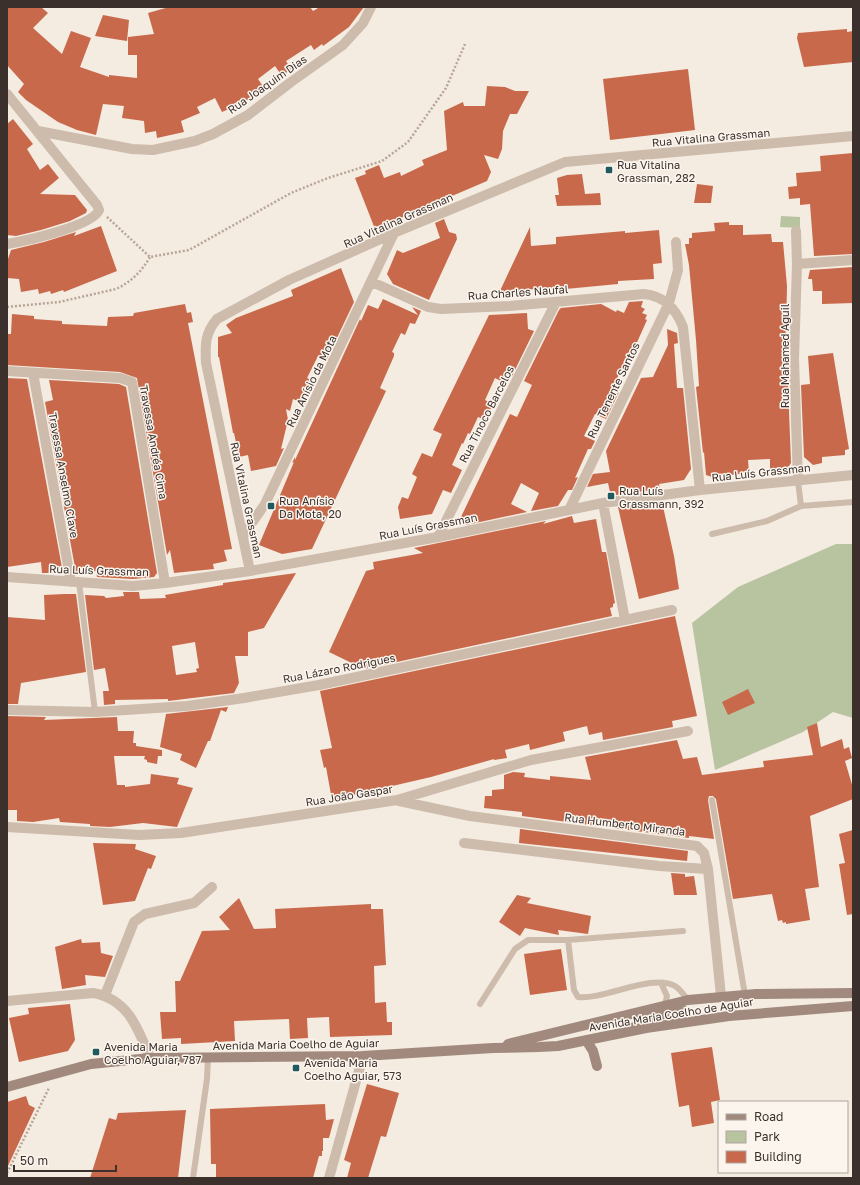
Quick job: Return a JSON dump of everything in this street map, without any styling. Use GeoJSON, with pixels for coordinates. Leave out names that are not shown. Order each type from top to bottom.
{"type":"FeatureCollection","features":[{"type":"Feature","properties":{"kind":"main road","name":"Avenida Maria Coelho de Aguiar"},"geometry":{"type":"LineString","coordinates":[[493,1048],[665,1005],[700,998],[745,995],[853,993]]}},
{"type":"Feature","properties":{"kind":"main road"},"geometry":{"type":"LineString","coordinates":[[615,1035],[700,998]]}},
{"type":"Feature","properties":{"kind":"main road","name":"Avenida Maria Coelho de Aguiar"},"geometry":{"type":"LineString","coordinates":[[7,1087],[91,1064],[150,1058],[363,1056],[493,1048],[558,1046],[646,1028],[736,1015],[853,1006]]}},
{"type":"Feature","properties":{"kind":"main road"},"geometry":{"type":"LineString","coordinates":[[586,1040],[593,1051],[597,1066]]}},
{"type":"Feature","properties":{"kind":"street","name":"Rua Joaquim Dias"},"geometry":{"type":"LineString","coordinates":[[38,131],[132,149],[153,150],[213,134],[248,115],[343,45],[363,23],[371,7]]}},
{"type":"Feature","properties":{"kind":"street"},"geometry":{"type":"LineString","coordinates":[[7,94],[38,131],[99,210],[93,218],[82,223],[35,239],[7,244]]}},
{"type":"Feature","properties":{"kind":"street","name":"Rua Vitalina Grassman"},"geometry":{"type":"LineString","coordinates":[[250,571],[231,487],[206,363],[205,341],[209,328],[223,316],[289,280],[394,233],[565,162],[853,136]]}},
{"type":"Feature","properties":{"kind":"street","name":"Rua Mahamed Aguil"},"geometry":{"type":"LineString","coordinates":[[796,231],[797,264],[794,360],[798,480]]}},
{"type":"Feature","properties":{"kind":"street","name":"Rua Anísio da Mota"},"geometry":{"type":"LineString","coordinates":[[243,536],[265,504],[394,233]]}},
{"type":"Feature","properties":{"kind":"street","name":"Rua Tenente Santos"},"geometry":{"type":"LineString","coordinates":[[570,508],[669,303],[678,270],[676,242]]}},
{"type":"Feature","properties":{"kind":"street"},"geometry":{"type":"LineString","coordinates":[[797,264],[853,260]]}},
{"type":"Feature","properties":{"kind":"street","name":"Rua Charles Naufal"},"geometry":{"type":"LineString","coordinates":[[372,282],[428,307],[437,309],[556,302],[644,294],[652,295],[669,303]]}},
{"type":"Feature","properties":{"kind":"street","name":"Rua Tinoco Barcelos"},"geometry":{"type":"LineString","coordinates":[[438,537],[556,302]]}},
{"type":"Feature","properties":{"kind":"street"},"geometry":{"type":"LineString","coordinates":[[669,303],[678,315],[683,327],[700,490]]}},
{"type":"Feature","properties":{"kind":"street","name":"Travessa Andréa Cima"},"geometry":{"type":"LineString","coordinates":[[7,371],[120,378],[132,382],[165,583]]}},
{"type":"Feature","properties":{"kind":"street","name":"Travessa Anselmo Clave"},"geometry":{"type":"LineString","coordinates":[[33,373],[75,582]]}},
{"type":"Feature","properties":{"kind":"street","name":"Rua Luís Grassman"},"geometry":{"type":"LineString","coordinates":[[7,578],[133,586],[165,583],[250,571],[438,537],[570,508],[700,490],[853,475]]}},
{"type":"Feature","properties":{"kind":"street"},"geometry":{"type":"LineString","coordinates":[[603,503],[625,620]]}},
{"type":"Feature","properties":{"kind":"street","name":"Rua Lázaro Rodrigues"},"geometry":{"type":"LineString","coordinates":[[7,710],[95,712],[187,706],[244,698],[319,685],[672,610]]}},
{"type":"Feature","properties":{"kind":"street","name":"Rua João Gaspar"},"geometry":{"type":"LineString","coordinates":[[7,827],[139,835],[165,835],[397,800],[531,760],[688,731]]}},
{"type":"Feature","properties":{"kind":"street","name":"Rua Humberto Miranda"},"geometry":{"type":"LineString","coordinates":[[397,800],[470,816],[697,846],[704,853],[708,869],[721,996]]}},
{"type":"Feature","properties":{"kind":"street"},"geometry":{"type":"LineString","coordinates":[[464,843],[659,866],[708,869]]}},
{"type":"Feature","properties":{"kind":"street"},"geometry":{"type":"LineString","coordinates":[[105,995],[134,922],[145,914],[194,903],[212,887]]}},
{"type":"Feature","properties":{"kind":"street"},"geometry":{"type":"LineString","coordinates":[[7,1001],[93,993],[105,995],[123,1006],[132,1018],[150,1058]]}},
{"type":"Feature","properties":{"kind":"street"},"geometry":{"type":"LineString","coordinates":[[329,1178],[363,1056]]}},
{"type":"Feature","properties":{"kind":"lane"},"geometry":{"type":"LineString","coordinates":[[798,480],[801,506]]}},
{"type":"Feature","properties":{"kind":"lane"},"geometry":{"type":"LineString","coordinates":[[712,534],[767,521],[801,506],[853,502]]}},
{"type":"Feature","properties":{"kind":"lane"},"geometry":{"type":"LineString","coordinates":[[75,582],[95,712]]}},
{"type":"Feature","properties":{"kind":"lane"},"geometry":{"type":"LineString","coordinates":[[712,800],[745,995]]}},
{"type":"Feature","properties":{"kind":"lane"},"geometry":{"type":"LineString","coordinates":[[480,1004],[519,944],[528,940],[568,940],[683,931]]}},
{"type":"Feature","properties":{"kind":"lane"},"geometry":{"type":"LineString","coordinates":[[568,940],[574,990],[578,997],[661,983],[676,986],[688,1000]]}},
{"type":"Feature","properties":{"kind":"lane"},"geometry":{"type":"LineString","coordinates":[[661,983],[667,996],[665,1005]]}},
{"type":"Feature","properties":{"kind":"lane"},"geometry":{"type":"LineString","coordinates":[[193,1178],[207,1078],[208,1057]]}},
{"type":"Feature","properties":{"kind":"path"},"geometry":{"type":"LineString","coordinates":[[7,307],[59,302],[116,289],[124,285],[143,269],[150,257],[189,250],[291,193],[328,178],[382,161],[408,142],[446,88],[465,44]]}},
{"type":"Feature","properties":{"kind":"path"},"geometry":{"type":"LineString","coordinates":[[99,210],[150,257]]}},
{"type":"Feature","properties":{"kind":"path"},"geometry":{"type":"LineString","coordinates":[[7,1174],[56,1073]]}},
{"type":"Feature","properties":{"kind":"green space"},"geometry":{"type":"Polygon","coordinates":[[[781,216],[800,217],[800,228],[780,227],[781,216]]]}},
{"type":"Feature","properties":{"kind":"green space"},"geometry":{"type":"Polygon","coordinates":[[[836,544],[853,544],[853,718],[833,712],[803,732],[715,770],[692,623],[738,587],[836,544]]]}},
{"type":"Feature","properties":{"kind":"building"},"geometry":{"type":"Polygon","coordinates":[[[7,7],[41,7],[48,13],[33,28],[62,54],[71,31],[91,38],[80,67],[109,77],[109,75],[137,78],[137,55],[128,55],[128,37],[154,34],[148,13],[169,7],[310,7],[313,11],[320,7],[364,7],[349,27],[323,46],[322,44],[314,50],[311,45],[286,61],[291,69],[282,76],[275,66],[258,79],[264,88],[232,111],[231,108],[222,112],[215,98],[197,107],[200,113],[181,121],[184,132],[157,138],[156,131],[145,133],[144,121],[122,118],[124,106],[103,104],[96,135],[77,130],[58,122],[26,100],[18,92],[24,84],[7,65],[7,7]]]}},
{"type":"Feature","properties":{"kind":"building"},"geometry":{"type":"Polygon","coordinates":[[[103,15],[129,20],[127,41],[95,36],[103,15]]]}},
{"type":"Feature","properties":{"kind":"building"},"geometry":{"type":"Polygon","coordinates":[[[847,29],[847,32],[853,31],[853,62],[804,67],[797,38],[798,33],[847,29]]]}},
{"type":"Feature","properties":{"kind":"building"},"geometry":{"type":"Polygon","coordinates":[[[688,69],[695,130],[610,140],[603,79],[688,69]]]}},
{"type":"Feature","properties":{"kind":"building"},"geometry":{"type":"Polygon","coordinates":[[[487,86],[505,87],[515,91],[529,91],[517,114],[510,114],[503,131],[502,149],[498,159],[484,155],[491,172],[487,181],[375,229],[355,178],[366,174],[365,171],[379,165],[384,178],[400,172],[401,176],[424,165],[422,160],[447,150],[444,111],[463,102],[464,106],[485,106],[487,86]]]}},
{"type":"Feature","properties":{"kind":"building"},"geometry":{"type":"Polygon","coordinates":[[[13,119],[33,144],[27,149],[40,170],[48,164],[59,178],[40,194],[75,195],[87,210],[86,213],[70,221],[41,230],[16,236],[7,235],[7,124],[13,119]]]}},
{"type":"Feature","properties":{"kind":"building"},"geometry":{"type":"Polygon","coordinates":[[[853,153],[853,254],[814,256],[810,204],[800,205],[800,198],[789,199],[788,187],[797,186],[796,173],[821,171],[820,156],[853,153]]]}},
{"type":"Feature","properties":{"kind":"building"},"geometry":{"type":"Polygon","coordinates":[[[582,174],[585,194],[600,193],[601,205],[557,206],[555,195],[559,195],[557,178],[567,175],[582,174]]]}},
{"type":"Feature","properties":{"kind":"building"},"geometry":{"type":"Polygon","coordinates":[[[697,184],[713,186],[711,203],[694,203],[697,184]]]}},
{"type":"Feature","properties":{"kind":"building"},"geometry":{"type":"Polygon","coordinates":[[[444,219],[449,232],[456,234],[457,239],[429,300],[393,284],[387,274],[397,250],[403,253],[440,238],[435,223],[444,219]]]}},
{"type":"Feature","properties":{"kind":"building"},"geometry":{"type":"Polygon","coordinates":[[[729,222],[729,225],[743,225],[743,235],[771,234],[772,242],[783,242],[787,286],[786,330],[784,343],[788,386],[791,463],[787,469],[770,470],[770,459],[748,460],[749,473],[712,477],[706,475],[704,452],[703,453],[696,387],[699,386],[696,340],[689,265],[685,244],[689,244],[689,238],[692,238],[692,233],[715,231],[714,223],[729,222]]]}},
{"type":"Feature","properties":{"kind":"building"},"geometry":{"type":"Polygon","coordinates":[[[101,226],[117,271],[64,292],[63,290],[51,294],[50,291],[39,294],[38,289],[21,292],[19,279],[7,278],[7,262],[11,250],[76,232],[74,236],[101,226]]]}},
{"type":"Feature","properties":{"kind":"building"},"geometry":{"type":"Polygon","coordinates":[[[530,227],[531,246],[556,244],[556,237],[625,231],[625,233],[659,230],[662,263],[653,264],[654,279],[618,281],[618,284],[534,292],[534,289],[499,293],[530,227]]]}},
{"type":"Feature","properties":{"kind":"building"},"geometry":{"type":"Polygon","coordinates":[[[853,267],[853,303],[822,304],[822,291],[813,291],[812,279],[808,279],[810,270],[853,267]]]}},
{"type":"Feature","properties":{"kind":"building"},"geometry":{"type":"Polygon","coordinates":[[[341,268],[354,302],[326,361],[318,356],[307,378],[316,382],[305,404],[293,399],[290,411],[286,409],[288,420],[281,449],[284,448],[276,466],[251,471],[248,455],[239,457],[233,433],[218,357],[218,337],[232,333],[226,325],[236,318],[293,296],[291,290],[341,268]]]}},
{"type":"Feature","properties":{"kind":"building"},"geometry":{"type":"Polygon","coordinates":[[[383,299],[418,315],[412,307],[421,311],[415,324],[410,323],[405,335],[401,333],[392,352],[394,353],[394,356],[380,388],[386,391],[312,549],[282,554],[259,545],[294,462],[292,463],[295,457],[295,460],[360,319],[361,321],[368,305],[378,309],[383,299]]]}},
{"type":"Feature","properties":{"kind":"building"},"geometry":{"type":"Polygon","coordinates":[[[643,301],[641,307],[645,309],[642,313],[647,315],[645,319],[647,320],[626,367],[623,366],[610,393],[619,392],[606,419],[595,414],[584,436],[595,441],[591,449],[588,449],[575,478],[578,477],[572,490],[568,490],[558,506],[531,511],[539,493],[521,483],[511,504],[527,512],[466,525],[461,517],[510,414],[517,417],[532,385],[524,381],[559,310],[561,308],[601,304],[616,312],[617,310],[624,313],[629,302],[643,301]]]}},
{"type":"Feature","properties":{"kind":"building"},"geometry":{"type":"Polygon","coordinates":[[[185,304],[187,313],[191,312],[193,322],[188,323],[232,549],[224,550],[227,561],[213,564],[214,569],[174,573],[170,550],[167,555],[137,378],[120,372],[7,365],[7,334],[11,334],[12,314],[34,316],[34,319],[62,321],[62,324],[107,326],[108,317],[133,316],[134,313],[185,304]]]}},
{"type":"Feature","properties":{"kind":"building"},"geometry":{"type":"Polygon","coordinates":[[[527,313],[528,329],[534,331],[512,376],[507,374],[503,382],[495,378],[485,400],[493,404],[485,420],[478,417],[470,434],[468,433],[463,444],[462,443],[452,465],[462,470],[451,493],[443,490],[432,514],[400,519],[398,507],[402,497],[408,499],[417,477],[412,474],[422,453],[432,457],[442,434],[433,430],[489,315],[527,313]]]}},
{"type":"Feature","properties":{"kind":"building"},"geometry":{"type":"Polygon","coordinates":[[[667,329],[677,333],[678,343],[674,344],[677,388],[683,388],[691,469],[684,480],[659,484],[660,489],[616,495],[615,491],[610,492],[608,483],[587,487],[593,474],[610,472],[606,451],[641,378],[653,377],[668,345],[667,329]]]}},
{"type":"Feature","properties":{"kind":"building"},"geometry":{"type":"Polygon","coordinates":[[[833,353],[849,449],[845,450],[845,455],[822,457],[822,463],[813,465],[804,457],[801,385],[810,384],[808,356],[833,353]]]}},
{"type":"Feature","properties":{"kind":"building"},"geometry":{"type":"Polygon","coordinates":[[[7,378],[27,379],[63,573],[42,573],[41,562],[7,567],[7,378]]]}},
{"type":"Feature","properties":{"kind":"building"},"geometry":{"type":"Polygon","coordinates":[[[49,380],[119,384],[126,387],[157,573],[154,577],[133,579],[97,577],[96,571],[76,573],[45,402],[53,400],[49,380]]]}},
{"type":"Feature","properties":{"kind":"building"},"geometry":{"type":"Polygon","coordinates":[[[662,502],[674,556],[679,589],[639,599],[618,507],[662,502]]]}},
{"type":"Feature","properties":{"kind":"building"},"geometry":{"type":"Polygon","coordinates":[[[572,516],[574,523],[596,519],[602,552],[606,552],[615,603],[613,604],[613,607],[610,608],[612,616],[364,669],[329,652],[366,571],[374,569],[373,562],[423,553],[414,548],[546,521],[543,524],[572,516]]]}},
{"type":"Feature","properties":{"kind":"building"},"geometry":{"type":"Polygon","coordinates":[[[296,573],[264,628],[248,632],[248,656],[235,656],[239,683],[234,693],[168,701],[168,699],[115,700],[115,704],[104,705],[103,691],[109,691],[105,668],[94,670],[85,595],[104,596],[106,598],[124,596],[123,592],[139,592],[140,599],[166,598],[165,595],[223,585],[223,583],[296,573]],[[195,642],[172,646],[176,675],[197,672],[196,669],[199,668],[195,642]]]}},
{"type":"Feature","properties":{"kind":"building"},"geometry":{"type":"Polygon","coordinates":[[[76,594],[86,672],[21,683],[18,704],[7,704],[7,617],[45,620],[44,595],[76,594]]]}},
{"type":"Feature","properties":{"kind":"building"},"geometry":{"type":"Polygon","coordinates":[[[675,616],[697,716],[672,721],[673,727],[603,740],[602,732],[589,735],[587,726],[563,732],[565,741],[530,750],[529,744],[505,750],[507,758],[494,759],[431,777],[332,800],[326,767],[324,768],[320,750],[332,748],[320,691],[675,616]]]}},
{"type":"Feature","properties":{"kind":"building"},"geometry":{"type":"Polygon","coordinates":[[[748,689],[755,703],[728,715],[722,702],[748,689]]]}},
{"type":"Feature","properties":{"kind":"building"},"geometry":{"type":"Polygon","coordinates":[[[228,707],[226,712],[221,710],[210,741],[208,741],[196,768],[180,760],[182,754],[160,747],[166,714],[228,707]]]}},
{"type":"Feature","properties":{"kind":"building"},"geometry":{"type":"Polygon","coordinates":[[[7,716],[46,717],[44,720],[117,717],[118,731],[134,731],[133,743],[136,743],[136,746],[162,750],[162,756],[158,756],[157,764],[147,762],[147,760],[144,759],[145,756],[114,756],[117,785],[125,785],[125,787],[150,784],[151,774],[179,778],[177,784],[193,788],[177,827],[143,823],[110,827],[90,826],[90,824],[60,822],[59,818],[33,822],[17,821],[17,810],[7,810],[7,716]]]}},
{"type":"Feature","properties":{"kind":"building"},"geometry":{"type":"Polygon","coordinates":[[[817,723],[821,747],[842,739],[844,749],[849,747],[852,758],[845,761],[853,788],[853,799],[810,816],[819,887],[805,889],[810,920],[786,924],[786,922],[783,923],[782,920],[778,921],[772,894],[733,899],[716,799],[713,796],[709,796],[708,800],[714,839],[689,836],[689,838],[522,816],[522,812],[484,808],[485,796],[492,796],[492,790],[504,789],[504,775],[513,772],[525,773],[524,777],[550,780],[550,776],[591,780],[585,757],[677,740],[683,759],[697,757],[702,775],[764,767],[763,761],[813,755],[807,727],[817,723]]]}},
{"type":"Feature","properties":{"kind":"building"},"geometry":{"type":"Polygon","coordinates":[[[520,829],[688,851],[687,861],[519,843],[520,829]]]}},
{"type":"Feature","properties":{"kind":"building"},"geometry":{"type":"Polygon","coordinates":[[[853,830],[853,914],[847,915],[839,864],[845,863],[839,834],[853,830]]]}},
{"type":"Feature","properties":{"kind":"building"},"geometry":{"type":"Polygon","coordinates":[[[93,843],[136,844],[135,849],[156,856],[151,869],[148,868],[135,901],[103,905],[93,843]]]}},
{"type":"Feature","properties":{"kind":"building"},"geometry":{"type":"Polygon","coordinates":[[[671,873],[685,874],[685,877],[694,876],[697,895],[674,895],[671,873]]]}},
{"type":"Feature","properties":{"kind":"building"},"geometry":{"type":"Polygon","coordinates":[[[517,895],[531,898],[527,903],[591,916],[588,934],[558,930],[559,935],[525,928],[520,936],[499,922],[517,895]]]}},
{"type":"Feature","properties":{"kind":"building"},"geometry":{"type":"Polygon","coordinates":[[[239,898],[254,929],[276,928],[275,909],[371,904],[371,909],[383,909],[386,965],[374,966],[375,1003],[386,1002],[387,1022],[392,1022],[392,1035],[330,1037],[329,1017],[307,1018],[308,1038],[290,1039],[289,1019],[234,1021],[235,1041],[181,1044],[181,1038],[162,1039],[160,1012],[176,1012],[175,981],[180,981],[202,931],[230,930],[219,917],[239,898]]]}},
{"type":"Feature","properties":{"kind":"building"},"geometry":{"type":"Polygon","coordinates":[[[81,939],[82,943],[100,942],[101,953],[113,956],[105,977],[85,975],[86,985],[62,989],[55,947],[81,939]]]}},
{"type":"Feature","properties":{"kind":"building"},"geometry":{"type":"Polygon","coordinates":[[[561,949],[567,990],[530,995],[524,954],[561,949]]]}},
{"type":"Feature","properties":{"kind":"building"},"geometry":{"type":"Polygon","coordinates":[[[70,1004],[75,1040],[68,1051],[19,1062],[9,1018],[29,1014],[28,1008],[70,1004]]]}},
{"type":"Feature","properties":{"kind":"building"},"geometry":{"type":"Polygon","coordinates":[[[712,1047],[720,1100],[711,1102],[714,1123],[692,1127],[689,1105],[679,1107],[671,1053],[712,1047]]]}},
{"type":"Feature","properties":{"kind":"building"},"geometry":{"type":"Polygon","coordinates":[[[367,1084],[399,1093],[386,1137],[381,1136],[368,1178],[347,1178],[351,1163],[344,1160],[367,1084]]]}},
{"type":"Feature","properties":{"kind":"building"},"geometry":{"type":"Polygon","coordinates":[[[26,1096],[29,1105],[35,1108],[7,1168],[7,1102],[26,1096]]]}},
{"type":"Feature","properties":{"kind":"building"},"geometry":{"type":"Polygon","coordinates":[[[325,1104],[326,1120],[334,1119],[329,1138],[323,1138],[322,1156],[319,1156],[313,1178],[216,1178],[216,1164],[211,1164],[210,1109],[325,1104]]]}},
{"type":"Feature","properties":{"kind":"building"},"geometry":{"type":"Polygon","coordinates":[[[186,1110],[178,1178],[90,1178],[109,1118],[116,1120],[118,1113],[186,1110]]]}},
{"type":"Feature","properties":{"kind":"place","name":"Rua Vitalina Grassman, 282"},"geometry":{"type":"Point","coordinates":[609,170]}},
{"type":"Feature","properties":{"kind":"place","name":"Rua Luís Grassmann, 392"},"geometry":{"type":"Point","coordinates":[611,496]}},
{"type":"Feature","properties":{"kind":"place","name":"Rua Anísio Da Mota, 20"},"geometry":{"type":"Point","coordinates":[271,506]}},
{"type":"Feature","properties":{"kind":"place","name":"Avenida Maria Coelho Aguiar, 787"},"geometry":{"type":"Point","coordinates":[96,1052]}},
{"type":"Feature","properties":{"kind":"place","name":"Avenida Maria Coelho Aguiar, 573"},"geometry":{"type":"Point","coordinates":[296,1068]}}]}
